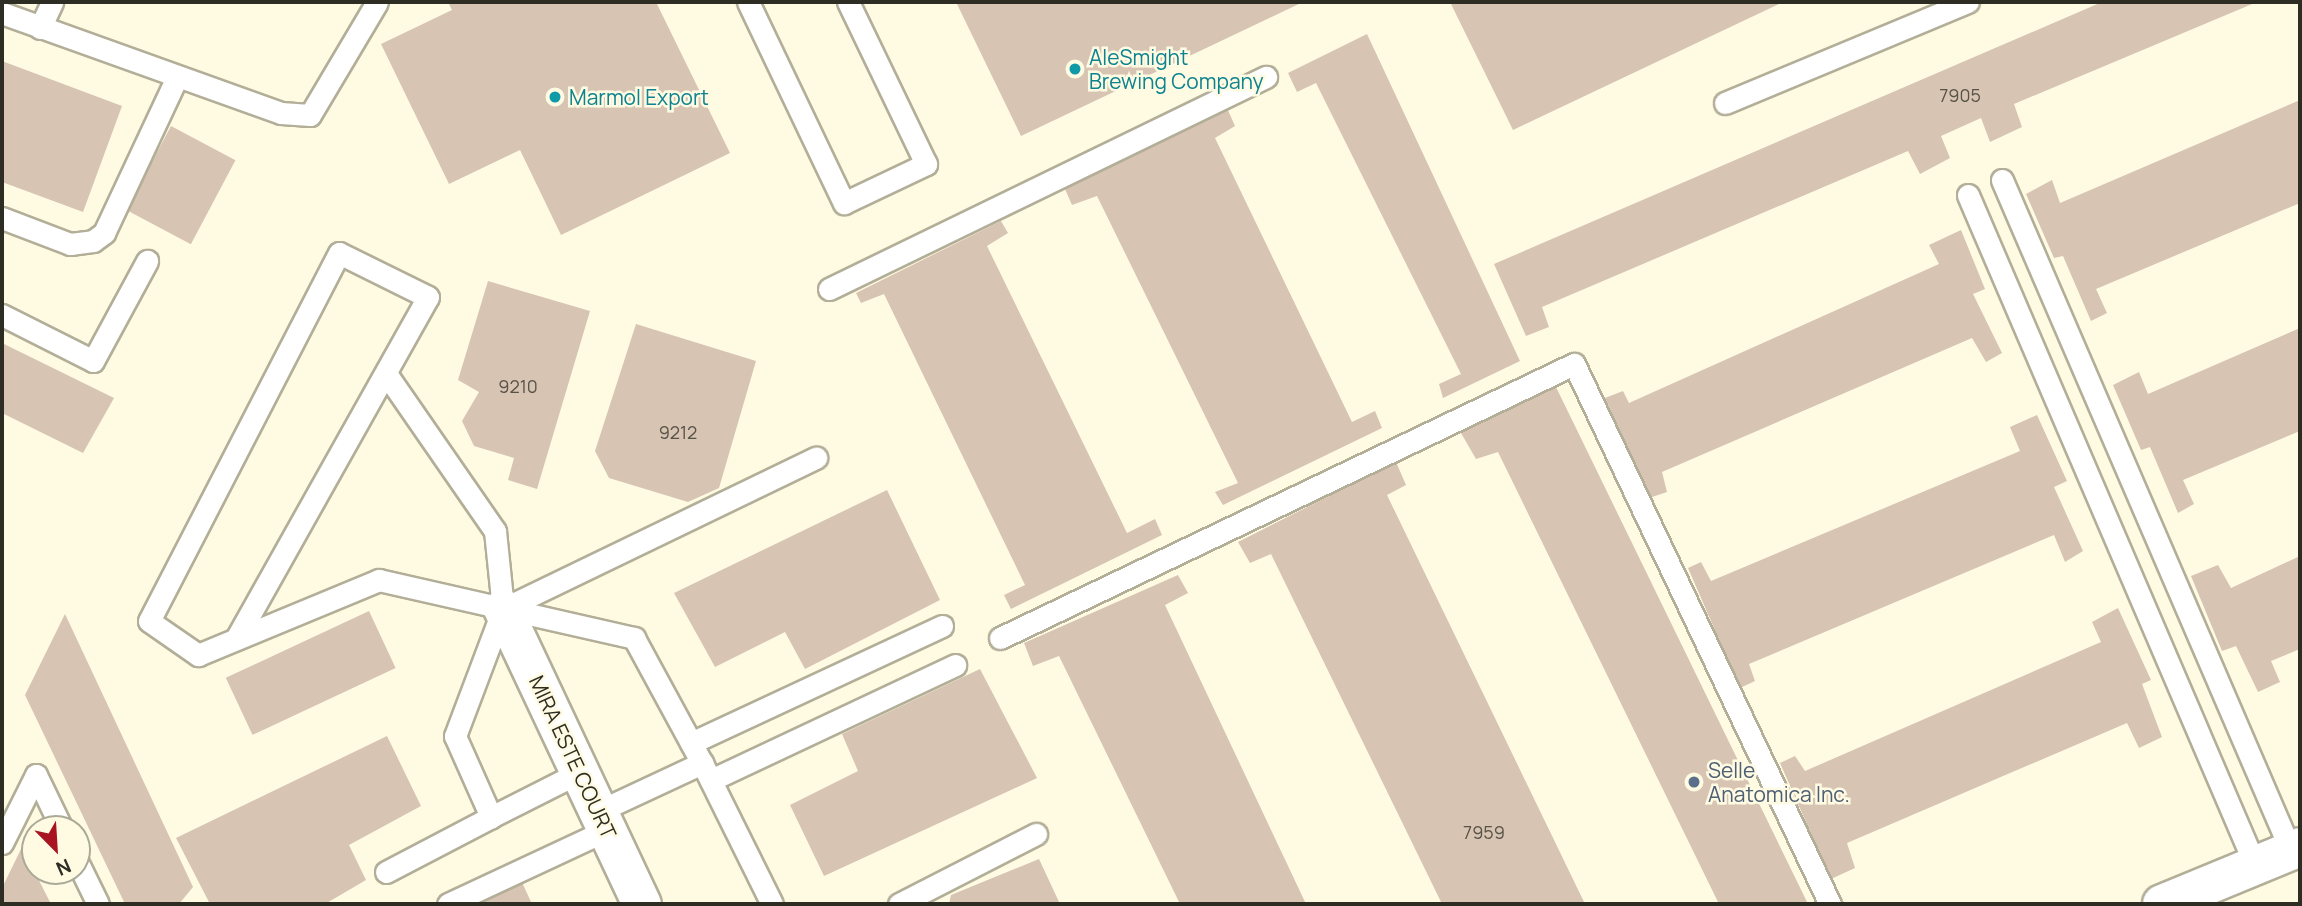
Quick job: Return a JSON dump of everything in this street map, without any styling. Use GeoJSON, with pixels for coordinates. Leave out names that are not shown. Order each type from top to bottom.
{"type":"FeatureCollection","features":[{"type":"Feature","properties":{"kind":"street","name":"MIRA ESTE COURT"},"geometry":{"type":"LineString","coordinates":[[503,609],[642,904]]}},
{"type":"Feature","properties":{"kind":"street"},"geometry":{"type":"LineString","coordinates":[[2181,900],[2296,849]]}},
{"type":"Feature","properties":{"kind":"lane"},"geometry":{"type":"LineString","coordinates":[[40,28],[52,2]]}},
{"type":"Feature","properties":{"kind":"lane"},"geometry":{"type":"LineString","coordinates":[[2,13],[281,113],[310,115],[377,2]]}},
{"type":"Feature","properties":{"kind":"lane"},"geometry":{"type":"LineString","coordinates":[[748,2],[844,203],[926,164],[848,2]]}},
{"type":"Feature","properties":{"kind":"lane"},"geometry":{"type":"LineString","coordinates":[[1725,103],[1968,2]]}},
{"type":"Feature","properties":{"kind":"lane"},"geometry":{"type":"LineString","coordinates":[[828,289],[1266,76]]}},
{"type":"Feature","properties":{"kind":"lane"},"geometry":{"type":"LineString","coordinates":[[2,218],[70,244],[93,241],[104,233],[177,77]]}},
{"type":"Feature","properties":{"kind":"lane"},"geometry":{"type":"LineString","coordinates":[[2002,180],[2296,849]]}},
{"type":"Feature","properties":{"kind":"lane"},"geometry":{"type":"LineString","coordinates":[[1968,195],[2255,865]]}},
{"type":"Feature","properties":{"kind":"lane"},"geometry":{"type":"LineString","coordinates":[[236,639],[428,297],[339,253],[149,621],[198,655],[379,580],[634,638],[707,771],[772,904]]}},
{"type":"Feature","properties":{"kind":"lane"},"geometry":{"type":"LineString","coordinates":[[2,315],[93,361],[146,261]]}},
{"type":"Feature","properties":{"kind":"lane"},"geometry":{"type":"LineString","coordinates":[[1000,638],[1574,365],[1830,904]]}},
{"type":"Feature","properties":{"kind":"lane"},"geometry":{"type":"LineString","coordinates":[[387,374],[495,531],[503,609],[455,736],[491,817]]}},
{"type":"Feature","properties":{"kind":"lane"},"geometry":{"type":"LineString","coordinates":[[503,609],[816,458]]}},
{"type":"Feature","properties":{"kind":"lane"},"geometry":{"type":"LineString","coordinates":[[691,743],[942,626]]}},
{"type":"Feature","properties":{"kind":"lane"},"geometry":{"type":"LineString","coordinates":[[448,904],[603,821],[707,771],[955,665]]}},
{"type":"Feature","properties":{"kind":"lane"},"geometry":{"type":"LineString","coordinates":[[386,872],[580,772]]}},
{"type":"Feature","properties":{"kind":"lane"},"geometry":{"type":"LineString","coordinates":[[2,843],[36,775],[55,815]]}},
{"type":"Feature","properties":{"kind":"lane"},"geometry":{"type":"LineString","coordinates":[[899,904],[1036,834]]}},
{"type":"Feature","properties":{"kind":"lane"},"geometry":{"type":"LineString","coordinates":[[89,885],[98,904]]}},
{"type":"Feature","properties":{"kind":"building","name":"Marmol Export"},"geometry":{"type":"Polygon","coordinates":[[[448,2],[656,2],[730,153],[561,235],[520,150],[449,184],[381,44],[452,10],[448,2]]]}},
{"type":"Feature","properties":{"kind":"building","name":"AleSmight Brewing Company"},"geometry":{"type":"Polygon","coordinates":[[[956,2],[1303,2],[1021,136],[956,2]]]}},
{"type":"Feature","properties":{"kind":"building"},"geometry":{"type":"Polygon","coordinates":[[[1450,2],[1783,2],[1513,130],[1450,2]]]}},
{"type":"Feature","properties":{"kind":"building"},"geometry":{"type":"Polygon","coordinates":[[[2102,2],[2257,2],[2014,104],[2022,127],[1990,142],[1981,118],[1941,136],[1950,158],[1920,174],[1908,151],[1542,307],[1549,327],[1526,336],[1494,264],[2102,2]]]}},
{"type":"Feature","properties":{"kind":"building"},"geometry":{"type":"Polygon","coordinates":[[[1367,34],[1520,361],[1443,398],[1439,384],[1461,374],[1316,83],[1297,92],[1288,73],[1367,34]]]}},
{"type":"Feature","properties":{"kind":"building"},"geometry":{"type":"Polygon","coordinates":[[[2,61],[122,106],[83,212],[2,182],[2,61]]]}},
{"type":"Feature","properties":{"kind":"building"},"geometry":{"type":"Polygon","coordinates":[[[2300,100],[2300,203],[2096,289],[2107,313],[2091,321],[2063,256],[2054,258],[2026,194],[2052,180],[2060,203],[2300,100]]]}},
{"type":"Feature","properties":{"kind":"building"},"geometry":{"type":"Polygon","coordinates":[[[1227,108],[1235,126],[1215,138],[1352,422],[1375,411],[1382,428],[1223,505],[1215,492],[1238,483],[1097,196],[1072,205],[1065,189],[1227,108]]]}},
{"type":"Feature","properties":{"kind":"building"},"geometry":{"type":"Polygon","coordinates":[[[171,126],[235,160],[191,244],[126,210],[171,126]]]}},
{"type":"Feature","properties":{"kind":"building"},"geometry":{"type":"Polygon","coordinates":[[[1001,221],[1008,233],[987,246],[1127,533],[1155,519],[1162,535],[1011,609],[1004,595],[1025,585],[884,294],[861,303],[856,293],[1001,221]]]}},
{"type":"Feature","properties":{"kind":"building"},"geometry":{"type":"Polygon","coordinates":[[[1961,230],[1985,289],[1973,294],[2002,353],[1986,362],[1972,338],[1662,472],[1667,492],[1649,498],[1605,398],[1623,391],[1629,403],[1939,264],[1929,245],[1961,230]]]}},
{"type":"Feature","properties":{"kind":"building"},"geometry":{"type":"Polygon","coordinates":[[[488,281],[590,311],[537,489],[508,480],[514,458],[474,446],[462,421],[479,392],[458,380],[488,281]]]}},
{"type":"Feature","properties":{"kind":"building"},"geometry":{"type":"Polygon","coordinates":[[[636,324],[756,361],[719,488],[688,502],[609,478],[595,451],[636,324]]]}},
{"type":"Feature","properties":{"kind":"building"},"geometry":{"type":"Polygon","coordinates":[[[2300,328],[2300,431],[2183,480],[2194,504],[2178,513],[2150,447],[2141,450],[2113,385],[2139,372],[2148,394],[2300,328]]]}},
{"type":"Feature","properties":{"kind":"building"},"geometry":{"type":"Polygon","coordinates":[[[2,343],[114,398],[83,453],[2,413],[2,343]]]}},
{"type":"Feature","properties":{"kind":"building"},"geometry":{"type":"Polygon","coordinates":[[[1555,385],[1808,904],[1719,904],[1498,452],[1476,459],[1461,433],[1555,385]]]}},
{"type":"Feature","properties":{"kind":"building"},"geometry":{"type":"Polygon","coordinates":[[[2037,415],[2067,481],[2054,487],[2083,551],[2065,562],[2054,535],[1749,664],[1755,681],[1740,688],[1688,568],[1701,562],[1711,581],[2020,451],[2010,427],[2037,415]]]}},
{"type":"Feature","properties":{"kind":"building"},"geometry":{"type":"Polygon","coordinates":[[[1396,462],[1406,485],[1387,495],[1585,904],[1442,904],[1271,554],[1250,563],[1238,542],[1396,462]]]}},
{"type":"Feature","properties":{"kind":"building"},"geometry":{"type":"Polygon","coordinates":[[[887,490],[940,600],[805,669],[785,632],[715,667],[674,593],[887,490]]]}},
{"type":"Feature","properties":{"kind":"building"},"geometry":{"type":"Polygon","coordinates":[[[2300,556],[2300,649],[2271,661],[2280,682],[2258,692],[2236,646],[2222,651],[2191,576],[2218,565],[2231,588],[2300,556]]]}},
{"type":"Feature","properties":{"kind":"building"},"geometry":{"type":"Polygon","coordinates":[[[1178,575],[1188,593],[1165,605],[1306,904],[1180,904],[1059,656],[1033,666],[1024,643],[1178,575]]]}},
{"type":"Feature","properties":{"kind":"building"},"geometry":{"type":"Polygon","coordinates":[[[2118,608],[2151,680],[2142,684],[2162,737],[2139,748],[2127,723],[1847,843],[1855,868],[1831,879],[1780,763],[1795,756],[1805,771],[2101,642],[2092,622],[2118,608]]]}},
{"type":"Feature","properties":{"kind":"building"},"geometry":{"type":"Polygon","coordinates":[[[369,611],[396,668],[252,735],[226,678],[369,611]]]}},
{"type":"Feature","properties":{"kind":"building"},"geometry":{"type":"Polygon","coordinates":[[[65,614],[193,887],[179,904],[125,904],[91,833],[91,815],[82,815],[25,695],[65,614]]]}},
{"type":"Feature","properties":{"kind":"building"},"geometry":{"type":"Polygon","coordinates":[[[980,669],[1037,778],[824,876],[790,805],[858,771],[842,734],[980,669]]]}},
{"type":"Feature","properties":{"kind":"building"},"geometry":{"type":"Polygon","coordinates":[[[387,736],[421,806],[349,845],[366,880],[325,904],[210,904],[176,838],[387,736]]]}},
{"type":"Feature","properties":{"kind":"building"},"geometry":{"type":"Polygon","coordinates":[[[21,849],[21,885],[41,885],[51,904],[2,904],[2,888],[21,849]]]}},
{"type":"Feature","properties":{"kind":"building"},"geometry":{"type":"Polygon","coordinates":[[[1039,859],[1060,904],[949,904],[951,895],[1039,859]]]}},
{"type":"Feature","properties":{"kind":"building"},"geometry":{"type":"Polygon","coordinates":[[[520,878],[532,904],[463,904],[520,878]]]}},
{"type":"Feature","properties":{"kind":"place","name":"AleSmight Brewing Company"},"geometry":{"type":"Point","coordinates":[1075,69]}},
{"type":"Feature","properties":{"kind":"place","name":"Marmol Export"},"geometry":{"type":"Point","coordinates":[555,97]}},
{"type":"Feature","properties":{"kind":"place","name":"Selle Anatomica Inc."},"geometry":{"type":"Point","coordinates":[1694,782]}}]}
